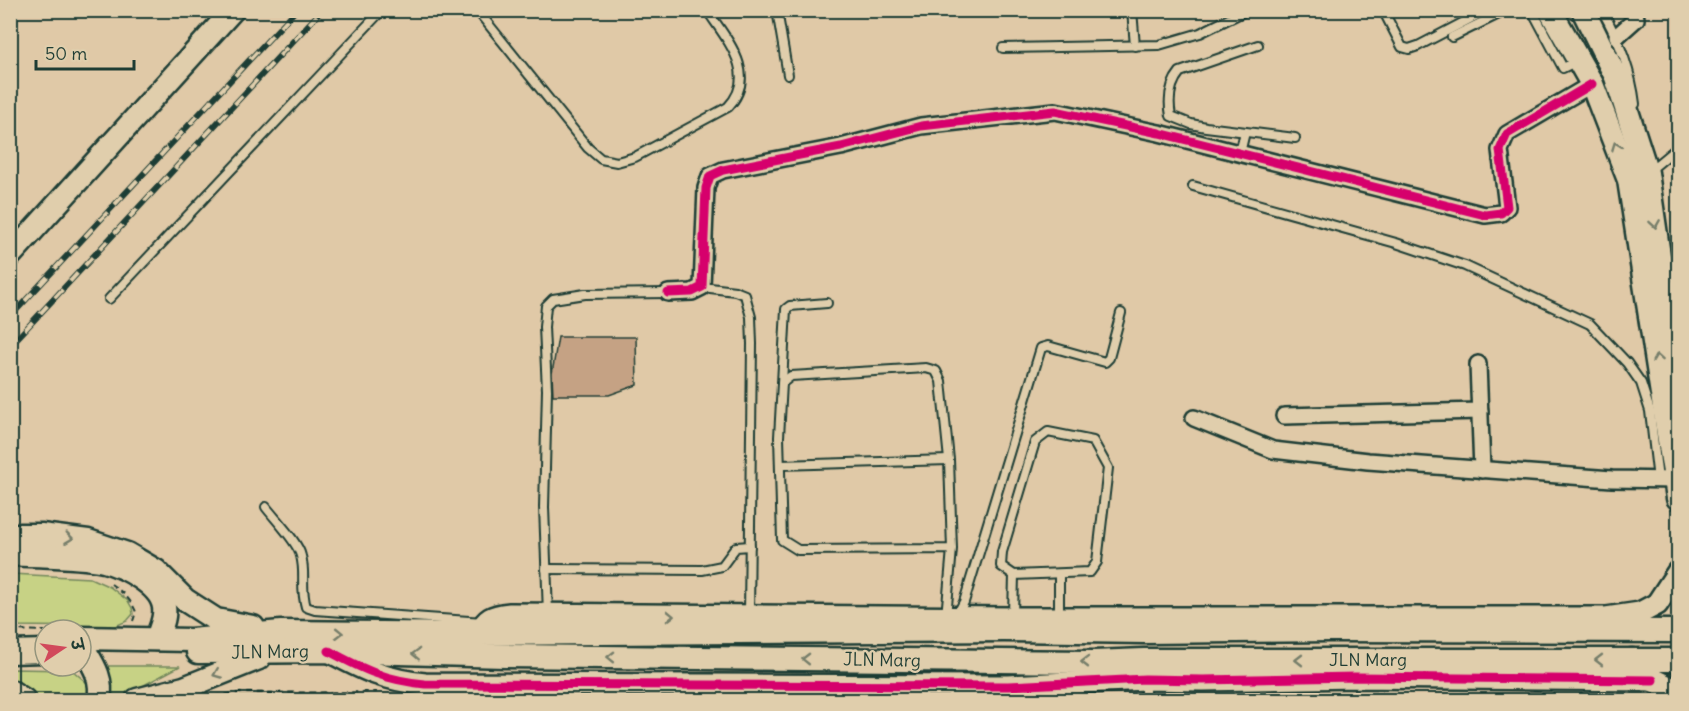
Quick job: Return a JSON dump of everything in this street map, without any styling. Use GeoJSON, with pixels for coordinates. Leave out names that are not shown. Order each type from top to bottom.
{"type":"FeatureCollection","features":[{"type":"Feature","properties":{"kind":"main road"},"geometry":{"type":"LineString","coordinates":[[1550,10],[1592,84],[1638,177],[1678,387]]}},
{"type":"Feature","properties":{"kind":"main road"},"geometry":{"type":"LineString","coordinates":[[1583,10],[1616,77],[1639,150],[1638,177],[1671,486]]}},
{"type":"Feature","properties":{"kind":"main road"},"geometry":{"type":"LineString","coordinates":[[10,535],[41,535],[88,541],[108,547],[156,571],[185,600],[216,620],[281,632]]}},
{"type":"Feature","properties":{"kind":"main road"},"geometry":{"type":"LineString","coordinates":[[10,554],[104,561],[144,580],[154,588],[164,606],[165,614],[158,639]]}},
{"type":"Feature","properties":{"kind":"main road"},"geometry":{"type":"LineString","coordinates":[[1330,630],[1395,617]]}},
{"type":"Feature","properties":{"kind":"main road","name":"JLN Marg"},"geometry":{"type":"LineString","coordinates":[[281,632],[481,628],[548,624],[950,623],[1330,630],[1678,631]]}},
{"type":"Feature","properties":{"kind":"main road"},"geometry":{"type":"LineString","coordinates":[[93,646],[158,639],[191,640],[281,632]]}},
{"type":"Feature","properties":{"kind":"main road"},"geometry":{"type":"LineString","coordinates":[[10,638],[33,638]]}},
{"type":"Feature","properties":{"kind":"main road","name":"JLN Marg"},"geometry":{"type":"LineString","coordinates":[[93,647],[271,653],[328,651],[506,656],[1082,662],[1144,670],[1469,669],[1632,660],[1678,660]]}},
{"type":"Feature","properties":{"kind":"main road"},"geometry":{"type":"LineString","coordinates":[[10,652],[33,651]]}},
{"type":"Feature","properties":{"kind":"main road"},"geometry":{"type":"LineString","coordinates":[[137,700],[184,688],[271,653]]}},
{"type":"Feature","properties":{"kind":"main road"},"geometry":{"type":"LineString","coordinates":[[1632,660],[1653,680],[1678,692]]}},
{"type":"Feature","properties":{"kind":"main road"},"geometry":{"type":"LineString","coordinates":[[93,664],[101,687],[99,700]]}},
{"type":"Feature","properties":{"kind":"main road"},"geometry":{"type":"LineString","coordinates":[[10,691],[24,700]]}},
{"type":"Feature","properties":{"kind":"street"},"geometry":{"type":"LineString","coordinates":[[10,256],[233,10]]}},
{"type":"Feature","properties":{"kind":"street"},"geometry":{"type":"LineString","coordinates":[[1617,36],[1636,19],[1635,10]]}},
{"type":"Feature","properties":{"kind":"street"},"geometry":{"type":"LineString","coordinates":[[668,293],[692,291],[702,287],[706,188],[710,176],[723,170],[841,147],[921,126],[1055,111],[1240,153],[1485,215],[1501,213],[1507,207],[1500,150],[1507,134],[1592,84]]}},
{"type":"Feature","properties":{"kind":"street"},"geometry":{"type":"LineString","coordinates":[[1478,364],[1482,470]]}},
{"type":"Feature","properties":{"kind":"street"},"geometry":{"type":"LineString","coordinates":[[1284,416],[1480,411]]}},
{"type":"Feature","properties":{"kind":"street"},"geometry":{"type":"LineString","coordinates":[[1194,418],[1273,450],[1368,461],[1612,479],[1671,486]]}},
{"type":"Feature","properties":{"kind":"street"},"geometry":{"type":"LineString","coordinates":[[950,623],[1013,618],[1059,618],[1145,625],[1395,617],[1606,618],[1640,613],[1657,604],[1678,572]]}},
{"type":"Feature","properties":{"kind":"street"},"geometry":{"type":"LineString","coordinates":[[328,651],[365,670],[398,682],[425,684],[1008,686],[1144,670]]}},
{"type":"Feature","properties":{"kind":"street"},"geometry":{"type":"LineString","coordinates":[[1469,669],[1653,680]]}},
{"type":"Feature","properties":{"kind":"lane"},"geometry":{"type":"LineString","coordinates":[[109,299],[382,10]]}},
{"type":"Feature","properties":{"kind":"lane"},"geometry":{"type":"LineString","coordinates":[[477,10],[588,148],[601,159],[617,162],[635,157],[728,107],[737,97],[741,74],[737,59],[707,10]]}},
{"type":"Feature","properties":{"kind":"lane"},"geometry":{"type":"LineString","coordinates":[[777,10],[788,75]]}},
{"type":"Feature","properties":{"kind":"lane"},"geometry":{"type":"LineString","coordinates":[[1132,10],[1135,46]]}},
{"type":"Feature","properties":{"kind":"lane"},"geometry":{"type":"LineString","coordinates":[[1003,48],[1159,45],[1200,33],[1246,10]]}},
{"type":"Feature","properties":{"kind":"lane"},"geometry":{"type":"LineString","coordinates":[[1383,10],[1402,47],[1409,49],[1487,10]]}},
{"type":"Feature","properties":{"kind":"lane"},"geometry":{"type":"LineString","coordinates":[[1452,37],[1507,10]]}},
{"type":"Feature","properties":{"kind":"lane"},"geometry":{"type":"LineString","coordinates":[[1532,10],[1563,68],[1579,60]]}},
{"type":"Feature","properties":{"kind":"lane"},"geometry":{"type":"LineString","coordinates":[[1602,10],[1617,36],[1633,82],[1639,150]]}},
{"type":"Feature","properties":{"kind":"lane"},"geometry":{"type":"LineString","coordinates":[[1258,45],[1180,72],[1173,82],[1168,101],[1171,116],[1206,127],[1295,138]]}},
{"type":"Feature","properties":{"kind":"lane"},"geometry":{"type":"LineString","coordinates":[[1240,153],[1245,132]]}},
{"type":"Feature","properties":{"kind":"lane"},"geometry":{"type":"LineString","coordinates":[[1638,177],[1678,147]]}},
{"type":"Feature","properties":{"kind":"lane"},"geometry":{"type":"LineString","coordinates":[[1193,186],[1396,243],[1465,266],[1590,324],[1614,348],[1641,383],[1671,486]]}},
{"type":"Feature","properties":{"kind":"lane"},"geometry":{"type":"LineString","coordinates":[[702,287],[735,291],[745,296],[749,307],[753,344],[749,625]]}},
{"type":"Feature","properties":{"kind":"lane"},"geometry":{"type":"LineString","coordinates":[[548,624],[544,507],[547,390],[544,327],[546,306],[553,299],[585,294],[668,293]]}},
{"type":"Feature","properties":{"kind":"lane"},"geometry":{"type":"LineString","coordinates":[[827,303],[790,306],[786,309],[780,465],[782,540],[798,550],[952,549]]}},
{"type":"Feature","properties":{"kind":"lane"},"geometry":{"type":"LineString","coordinates":[[950,623],[964,602],[1041,348],[1048,346],[1105,362],[1109,358],[1120,313]]}},
{"type":"Feature","properties":{"kind":"lane"},"geometry":{"type":"LineString","coordinates":[[782,383],[791,376],[926,368],[936,371],[942,381],[949,460],[952,549],[950,623]]}},
{"type":"Feature","properties":{"kind":"lane"},"geometry":{"type":"LineString","coordinates":[[1048,432],[1093,441],[1108,468],[1097,562],[1090,572],[1059,574],[1014,575],[1001,566],[1002,552],[1035,442],[1048,432]]}},
{"type":"Feature","properties":{"kind":"lane"},"geometry":{"type":"LineString","coordinates":[[780,465],[949,460]]}},
{"type":"Feature","properties":{"kind":"lane"},"geometry":{"type":"LineString","coordinates":[[266,507],[301,554],[302,595],[306,607],[481,628]]}},
{"type":"Feature","properties":{"kind":"lane"},"geometry":{"type":"LineString","coordinates":[[546,569],[702,570],[722,566],[736,547],[750,546]]}},
{"type":"Feature","properties":{"kind":"lane"},"geometry":{"type":"LineString","coordinates":[[1059,574],[1059,618]]}},
{"type":"Feature","properties":{"kind":"lane"},"geometry":{"type":"LineString","coordinates":[[1013,618],[1014,575]]}},
{"type":"Feature","properties":{"kind":"lane"},"geometry":{"type":"LineString","coordinates":[[1144,670],[1145,700]]}},
{"type":"Feature","properties":{"kind":"path"},"geometry":{"type":"LineString","coordinates":[[111,584],[128,597],[136,612],[134,620],[125,626]]}},
{"type":"Feature","properties":{"kind":"path"},"geometry":{"type":"LineString","coordinates":[[10,630],[33,630]]}},
{"type":"Feature","properties":{"kind":"green space"},"geometry":{"type":"Polygon","coordinates":[[[11,574],[90,578],[110,587],[128,601],[133,614],[127,621],[113,627],[93,627],[93,618],[33,618],[33,626],[11,626],[11,574]]]}},
{"type":"Feature","properties":{"kind":"green space"},"geometry":{"type":"Polygon","coordinates":[[[102,666],[180,666],[121,700],[110,700],[112,687],[102,666]]]}},
{"type":"Feature","properties":{"kind":"green space"},"geometry":{"type":"Polygon","coordinates":[[[11,669],[33,669],[33,678],[81,678],[91,691],[89,700],[39,700],[11,685],[11,669]]]}},
{"type":"Feature","properties":{"kind":"green space"},"geometry":{"type":"Polygon","coordinates":[[[236,697],[1058,700],[212,700],[236,697]]]}},
{"type":"Feature","properties":{"kind":"building"},"geometry":{"type":"Polygon","coordinates":[[[558,337],[636,337],[637,385],[609,395],[553,395],[552,374],[558,337]]]}},
{"type":"Feature","properties":{"kind":"railway"},"geometry":{"type":"LineString","coordinates":[[10,317],[296,10]]}},
{"type":"Feature","properties":{"kind":"railway"},"geometry":{"type":"LineString","coordinates":[[10,346],[322,10]]}},
{"type":"Feature","properties":{"kind":"cycle path"},"geometry":{"type":"LineString","coordinates":[[668,293],[692,292],[702,287],[706,188],[710,176],[723,170],[841,147],[921,126],[1055,111],[1159,133],[1485,215],[1501,213],[1507,207],[1500,150],[1507,134],[1592,84]]}},
{"type":"Feature","properties":{"kind":"cycle path"},"geometry":{"type":"LineString","coordinates":[[329,651],[375,673],[398,680],[425,684],[1008,686],[1145,679],[1356,677],[1653,680]]}}]}
